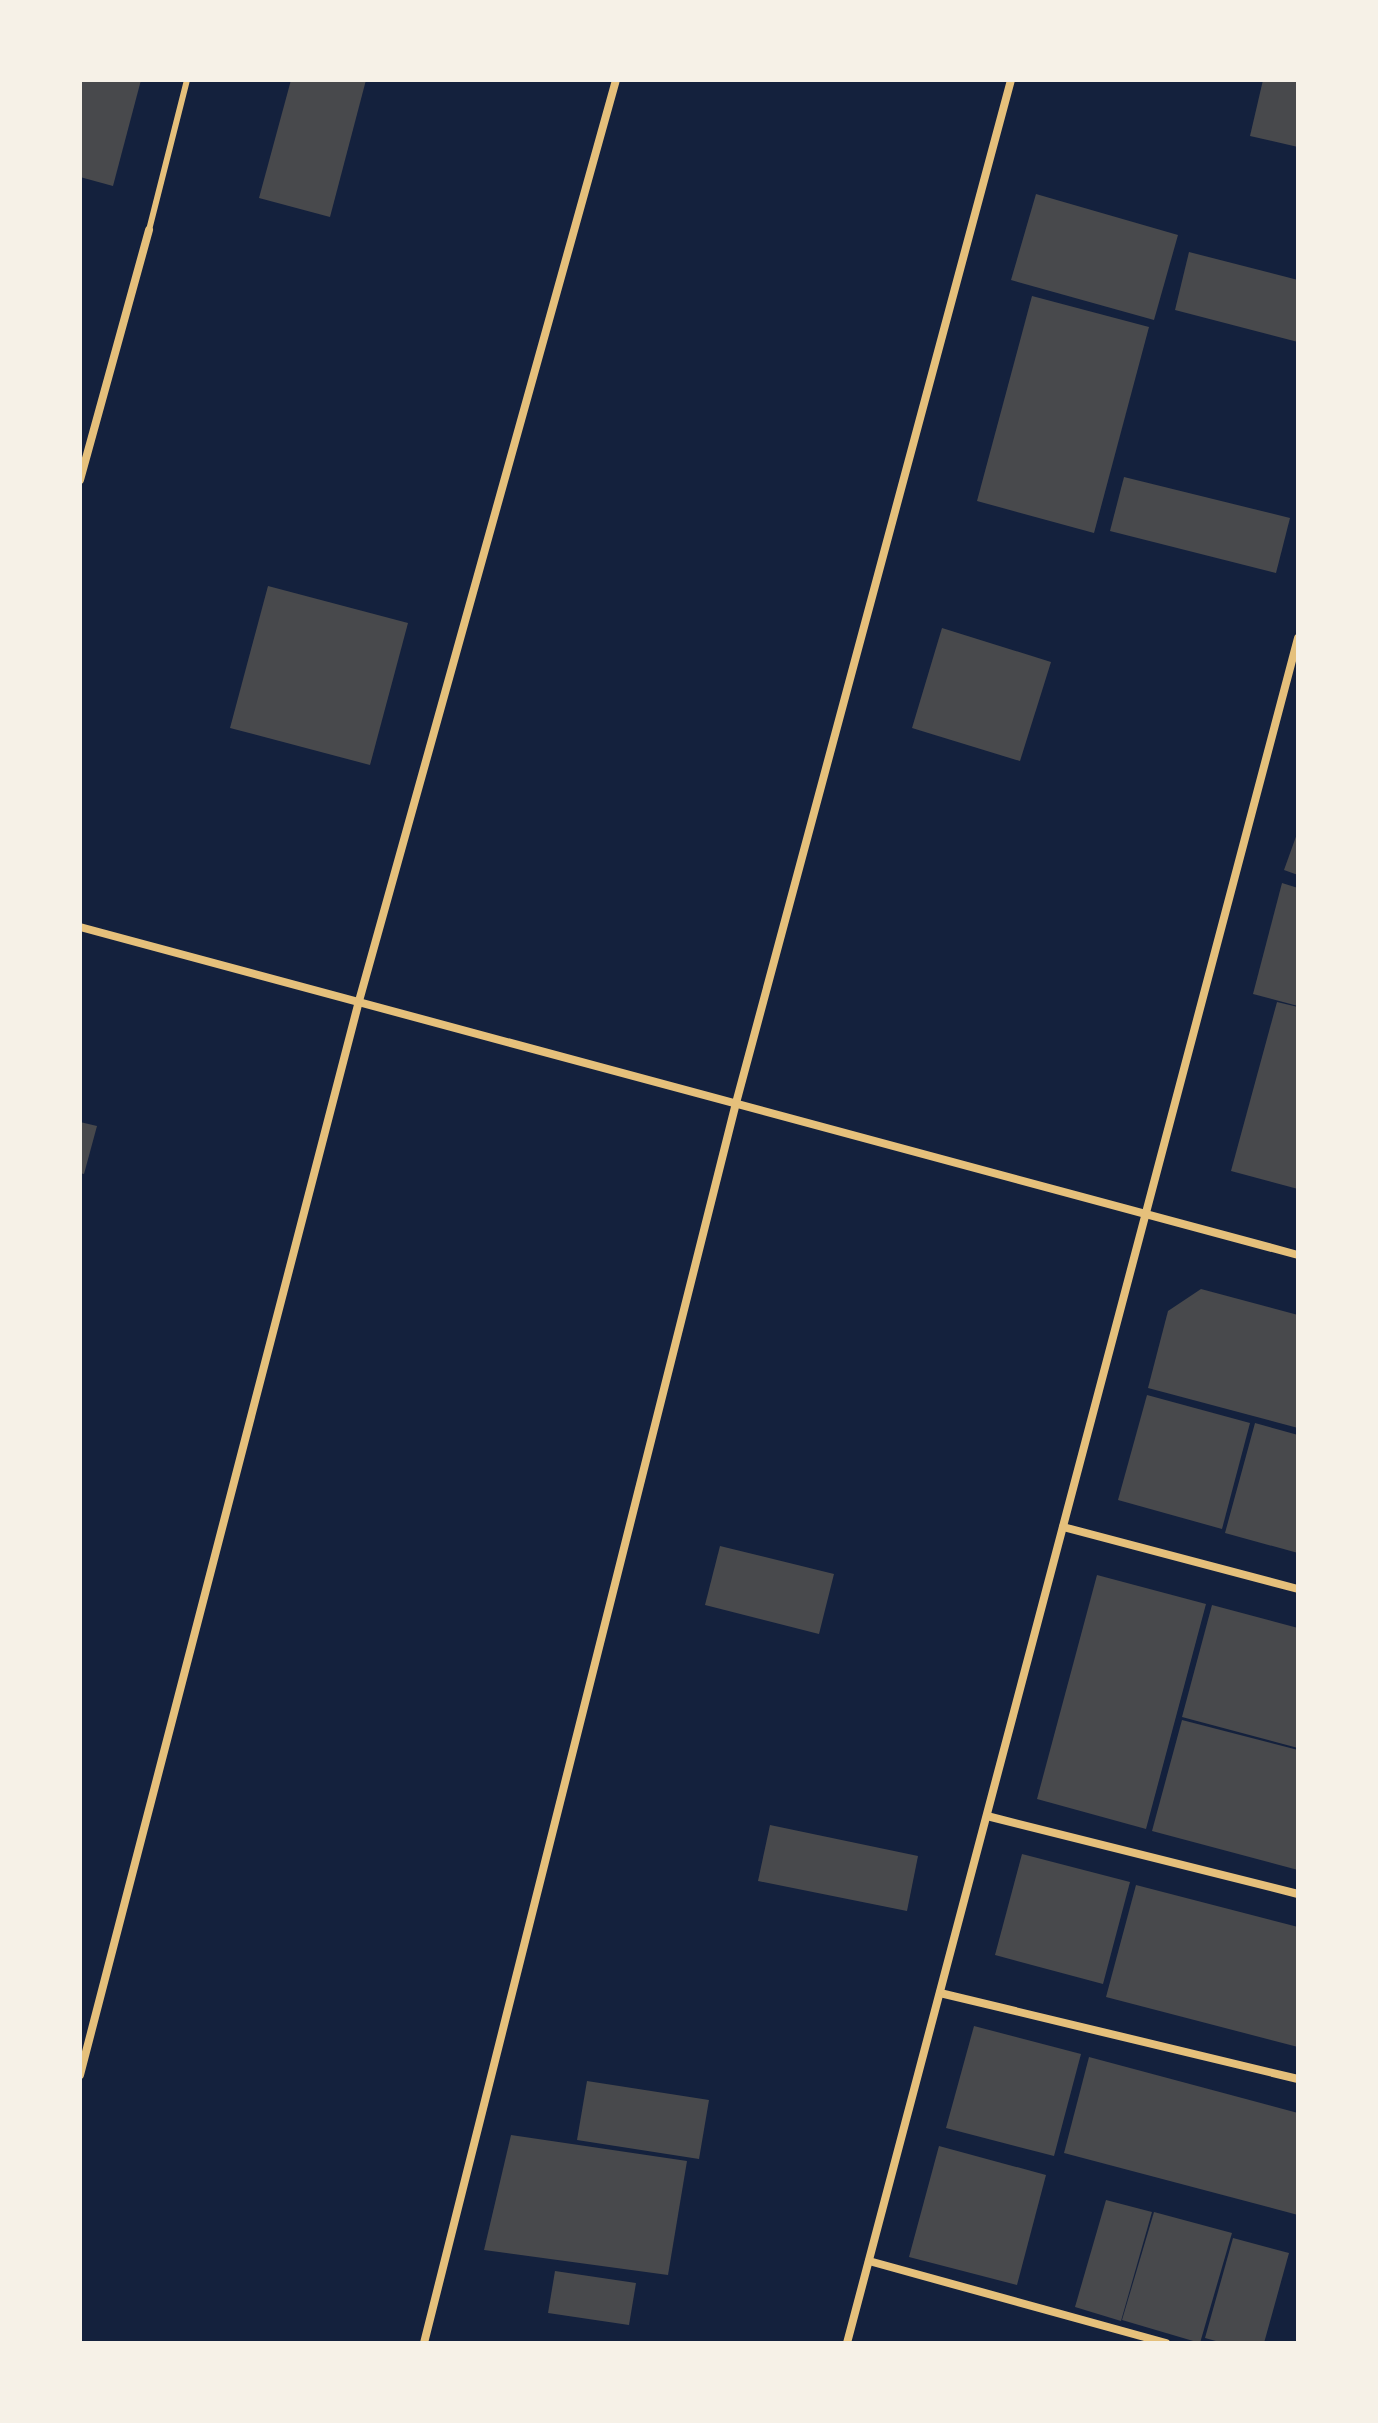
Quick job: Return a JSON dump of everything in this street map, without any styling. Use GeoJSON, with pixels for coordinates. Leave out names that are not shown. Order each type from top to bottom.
{"type":"FeatureCollection","features":[{"type":"Feature","properties":{"kind":"street"},"geometry":{"type":"LineString","coordinates":[[80,2075],[359,1001],[616,80]]}},
{"type":"Feature","properties":{"kind":"street"},"geometry":{"type":"LineString","coordinates":[[424,2343],[736,1103],[1011,80]]}},
{"type":"Feature","properties":{"kind":"street"},"geometry":{"type":"LineString","coordinates":[[80,480],[149,230]]}},
{"type":"Feature","properties":{"kind":"street"},"geometry":{"type":"LineString","coordinates":[[847,2343],[1298,638]]}},
{"type":"Feature","properties":{"kind":"street"},"geometry":{"type":"LineString","coordinates":[[80,927],[1298,1255]]}},
{"type":"Feature","properties":{"kind":"street"},"geometry":{"type":"LineString","coordinates":[[1063,1527],[1298,1589]]}},
{"type":"Feature","properties":{"kind":"street"},"geometry":{"type":"LineString","coordinates":[[987,1816],[1298,1894]]}},
{"type":"Feature","properties":{"kind":"street"},"geometry":{"type":"LineString","coordinates":[[940,1993],[1298,2079]]}},
{"type":"Feature","properties":{"kind":"street"},"geometry":{"type":"LineString","coordinates":[[869,2261],[1166,2343]]}},
{"type":"Feature","properties":{"kind":"lane"},"geometry":{"type":"LineString","coordinates":[[149,230],[187,80]]}},
{"type":"Feature","properties":{"kind":"building"},"geometry":{"type":"Polygon","coordinates":[[[80,80],[141,80],[113,186],[80,177],[80,80]]]}},
{"type":"Feature","properties":{"kind":"building"},"geometry":{"type":"Polygon","coordinates":[[[291,80],[366,80],[330,217],[259,198],[291,80]]]}},
{"type":"Feature","properties":{"kind":"building"},"geometry":{"type":"Polygon","coordinates":[[[1263,80],[1298,80],[1298,147],[1250,136],[1263,80]]]}},
{"type":"Feature","properties":{"kind":"building"},"geometry":{"type":"Polygon","coordinates":[[[1036,194],[1178,235],[1154,320],[1011,280],[1036,194]]]}},
{"type":"Feature","properties":{"kind":"building"},"geometry":{"type":"Polygon","coordinates":[[[1189,252],[1298,280],[1298,342],[1175,310],[1189,252]]]}},
{"type":"Feature","properties":{"kind":"building"},"geometry":{"type":"Polygon","coordinates":[[[1032,296],[1149,327],[1094,533],[977,501],[1032,296]]]}},
{"type":"Feature","properties":{"kind":"building"},"geometry":{"type":"Polygon","coordinates":[[[1124,477],[1290,518],[1276,573],[1110,531],[1124,477]]]}},
{"type":"Feature","properties":{"kind":"building"},"geometry":{"type":"Polygon","coordinates":[[[268,586],[408,623],[370,765],[230,728],[268,586]]]}},
{"type":"Feature","properties":{"kind":"building"},"geometry":{"type":"Polygon","coordinates":[[[942,628],[1051,662],[1020,761],[912,728],[942,628]]]}},
{"type":"Feature","properties":{"kind":"building"},"geometry":{"type":"Polygon","coordinates":[[[1298,831],[1298,875],[1284,870],[1298,831]]]}},
{"type":"Feature","properties":{"kind":"building"},"geometry":{"type":"Polygon","coordinates":[[[1282,883],[1298,888],[1298,1006],[1253,994],[1282,883]]]}},
{"type":"Feature","properties":{"kind":"building"},"geometry":{"type":"Polygon","coordinates":[[[1277,1002],[1298,1007],[1298,1189],[1231,1171],[1277,1002]]]}},
{"type":"Feature","properties":{"kind":"building"},"geometry":{"type":"Polygon","coordinates":[[[80,1122],[97,1126],[84,1174],[80,1173],[80,1122]]]}},
{"type":"Feature","properties":{"kind":"building"},"geometry":{"type":"Polygon","coordinates":[[[1201,1289],[1298,1315],[1298,1428],[1148,1388],[1168,1311],[1201,1289]]]}},
{"type":"Feature","properties":{"kind":"building"},"geometry":{"type":"Polygon","coordinates":[[[1147,1395],[1250,1423],[1222,1529],[1118,1500],[1147,1395]]]}},
{"type":"Feature","properties":{"kind":"building"},"geometry":{"type":"Polygon","coordinates":[[[1255,1423],[1298,1435],[1298,1553],[1225,1533],[1255,1423]]]}},
{"type":"Feature","properties":{"kind":"building"},"geometry":{"type":"Polygon","coordinates":[[[720,1546],[834,1574],[819,1634],[705,1605],[720,1546]]]}},
{"type":"Feature","properties":{"kind":"building"},"geometry":{"type":"Polygon","coordinates":[[[1097,1575],[1206,1604],[1146,1829],[1037,1799],[1097,1575]]]}},
{"type":"Feature","properties":{"kind":"building"},"geometry":{"type":"Polygon","coordinates":[[[1212,1605],[1298,1628],[1298,1748],[1182,1717],[1212,1605]]]}},
{"type":"Feature","properties":{"kind":"building"},"geometry":{"type":"Polygon","coordinates":[[[1182,1720],[1298,1750],[1298,1870],[1152,1831],[1182,1720]]]}},
{"type":"Feature","properties":{"kind":"building"},"geometry":{"type":"Polygon","coordinates":[[[770,1825],[918,1856],[907,1911],[758,1881],[770,1825]]]}},
{"type":"Feature","properties":{"kind":"building"},"geometry":{"type":"Polygon","coordinates":[[[1022,1854],[1130,1882],[1103,1984],[995,1955],[1022,1854]]]}},
{"type":"Feature","properties":{"kind":"building"},"geometry":{"type":"Polygon","coordinates":[[[1136,1885],[1298,1927],[1298,2047],[1106,1997],[1136,1885]]]}},
{"type":"Feature","properties":{"kind":"building"},"geometry":{"type":"Polygon","coordinates":[[[974,2026],[1081,2054],[1054,2156],[946,2128],[974,2026]]]}},
{"type":"Feature","properties":{"kind":"building"},"geometry":{"type":"Polygon","coordinates":[[[1089,2057],[1298,2113],[1298,2215],[1064,2153],[1089,2057]]]}},
{"type":"Feature","properties":{"kind":"building"},"geometry":{"type":"Polygon","coordinates":[[[587,2081],[709,2100],[699,2159],[577,2140],[587,2081]]]}},
{"type":"Feature","properties":{"kind":"building"},"geometry":{"type":"Polygon","coordinates":[[[511,2135],[687,2161],[668,2275],[484,2250],[511,2135]]]}},
{"type":"Feature","properties":{"kind":"building"},"geometry":{"type":"Polygon","coordinates":[[[939,2146],[1046,2175],[1017,2285],[909,2257],[939,2146]]]}},
{"type":"Feature","properties":{"kind":"building"},"geometry":{"type":"Polygon","coordinates":[[[1106,2200],[1152,2212],[1121,2321],[1075,2307],[1106,2200]]]}},
{"type":"Feature","properties":{"kind":"building"},"geometry":{"type":"Polygon","coordinates":[[[1154,2212],[1232,2233],[1200,2343],[1122,2320],[1154,2212]]]}},
{"type":"Feature","properties":{"kind":"building"},"geometry":{"type":"Polygon","coordinates":[[[1233,2238],[1289,2253],[1264,2343],[1223,2343],[1205,2338],[1233,2238]]]}},
{"type":"Feature","properties":{"kind":"building"},"geometry":{"type":"Polygon","coordinates":[[[555,2271],[636,2283],[629,2325],[548,2313],[555,2271]]]}}]}
